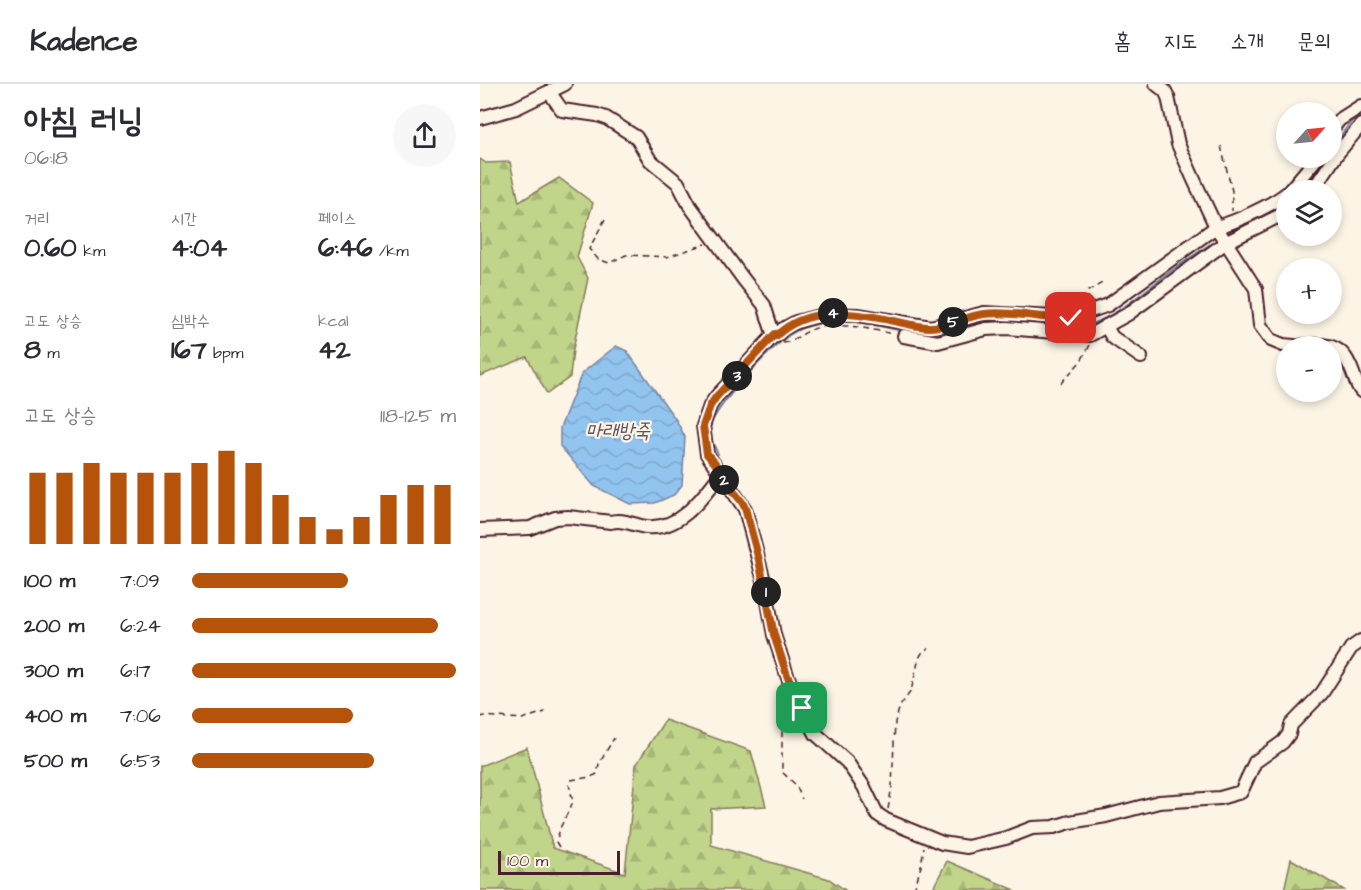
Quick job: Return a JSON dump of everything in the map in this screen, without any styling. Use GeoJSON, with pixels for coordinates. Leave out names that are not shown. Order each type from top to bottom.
{"type":"FeatureCollection","features":[{"type":"Feature","properties":{"kind":"street"},"geometry":{"type":"LineString","coordinates":[[480,118],[516,108],[565,84]]}},
{"type":"Feature","properties":{"kind":"street"},"geometry":{"type":"LineString","coordinates":[[1156,84],[1165,91],[1168,97],[1178,144],[1216,227],[1256,290],[1258,319],[1263,330],[1276,342]]}},
{"type":"Feature","properties":{"kind":"street"},"geometry":{"type":"LineString","coordinates":[[550,93],[562,110],[597,114],[636,137],[650,160],[678,183],[690,206],[764,305],[772,330],[778,338]]}},
{"type":"Feature","properties":{"kind":"street"},"geometry":{"type":"LineString","coordinates":[[1342,118],[1361,106]]}},
{"type":"Feature","properties":{"kind":"street"},"geometry":{"type":"LineString","coordinates":[[1342,128],[1358,128]]}},
{"type":"Feature","properties":{"kind":"street"},"geometry":{"type":"LineString","coordinates":[[1320,180],[1358,128]]}},
{"type":"Feature","properties":{"kind":"street"},"geometry":{"type":"LineString","coordinates":[[1299,180],[1309,168]]}},
{"type":"Feature","properties":{"kind":"street"},"geometry":{"type":"LineString","coordinates":[[1276,200],[1216,227],[1116,300],[1077,316],[1062,319],[984,314],[931,327],[858,315],[827,314],[796,322],[783,329],[778,338],[716,397],[705,417],[703,426],[707,454],[745,508],[759,560],[774,635],[790,683],[816,734],[847,762],[864,786],[874,810],[879,815],[942,843],[967,847],[1006,838],[1032,828],[1054,827],[1165,801],[1220,798],[1242,792],[1255,762],[1283,742],[1289,734],[1291,725],[1322,693],[1351,648],[1361,641]]}},
{"type":"Feature","properties":{"kind":"street"},"geometry":{"type":"LineString","coordinates":[[903,336],[938,342],[986,329],[1006,328],[1090,335],[1128,314],[1225,243],[1276,218]]}},
{"type":"Feature","properties":{"kind":"street"},"geometry":{"type":"LineString","coordinates":[[1077,316],[1105,327],[1112,337],[1141,357]]}},
{"type":"Feature","properties":{"kind":"street"},"geometry":{"type":"LineString","coordinates":[[1342,353],[1349,362],[1361,391]]}},
{"type":"Feature","properties":{"kind":"street"},"geometry":{"type":"LineString","coordinates":[[480,530],[530,528],[555,518],[568,517],[610,522],[616,520],[648,527],[667,525],[700,500],[720,475]]}},
{"type":"Feature","properties":{"kind":"path"},"geometry":{"type":"LineString","coordinates":[[1221,146],[1232,191],[1232,214],[1236,219]]}},
{"type":"Feature","properties":{"kind":"path"},"geometry":{"type":"LineString","coordinates":[[605,219],[589,249],[598,260],[609,263],[626,255],[667,257],[716,242]]}},
{"type":"Feature","properties":{"kind":"path"},"geometry":{"type":"LineString","coordinates":[[1090,312],[1088,291],[1104,282]]}},
{"type":"Feature","properties":{"kind":"path"},"geometry":{"type":"LineString","coordinates":[[778,338],[793,341],[812,329],[833,326],[856,327],[903,336]]}},
{"type":"Feature","properties":{"kind":"path"},"geometry":{"type":"LineString","coordinates":[[1061,383],[1082,361],[1090,343],[1090,335]]}},
{"type":"Feature","properties":{"kind":"path"},"geometry":{"type":"LineString","coordinates":[[879,815],[885,815],[889,806],[897,713],[911,691],[919,658],[929,648]]}},
{"type":"Feature","properties":{"kind":"path"},"geometry":{"type":"LineString","coordinates":[[786,702],[782,724],[782,772],[796,785],[802,800]]}},
{"type":"Feature","properties":{"kind":"path"},"geometry":{"type":"LineString","coordinates":[[480,717],[522,719],[545,712]]}},
{"type":"Feature","properties":{"kind":"path"},"geometry":{"type":"LineString","coordinates":[[571,780],[597,774],[599,764],[614,738]]}},
{"type":"Feature","properties":{"kind":"path"},"geometry":{"type":"LineString","coordinates":[[559,847],[556,842],[559,832],[573,802],[569,784]]}},
{"type":"Feature","properties":{"kind":"path"},"geometry":{"type":"LineString","coordinates":[[914,890],[924,850],[921,834]]}},
{"type":"Feature","properties":{"kind":"green space"},"geometry":{"type":"Polygon","coordinates":[[[480,159],[486,163],[510,162],[519,202],[559,178],[593,203],[577,257],[588,278],[573,349],[570,377],[547,394],[527,357],[480,376],[480,159]]]}},
{"type":"Feature","properties":{"kind":"green space"},"geometry":{"type":"Polygon","coordinates":[[[665,720],[751,751],[766,806],[711,809],[711,845],[829,879],[845,890],[480,890],[480,766],[527,747],[553,848],[625,873],[636,765],[665,720]]]}},
{"type":"Feature","properties":{"kind":"green space"},"geometry":{"type":"Polygon","coordinates":[[[1291,859],[1344,890],[1284,890],[1291,859]]]}},
{"type":"Feature","properties":{"kind":"green space"},"geometry":{"type":"Polygon","coordinates":[[[947,861],[1015,890],[932,890],[947,861]]]}},
{"type":"Feature","properties":{"kind":"water","name":"마래방죽"},"geometry":{"type":"Polygon","coordinates":[[[616,346],[627,351],[676,420],[685,437],[682,485],[674,495],[655,503],[630,504],[594,486],[560,446],[560,428],[582,373],[616,346]]]}},
{"type":"Feature","properties":{"kind":"waterway"},"geometry":{"type":"LineString","coordinates":[[1342,134],[1351,122],[1361,115]]}},
{"type":"Feature","properties":{"kind":"waterway"},"geometry":{"type":"LineString","coordinates":[[1310,180],[1318,168]]}},
{"type":"Feature","properties":{"kind":"waterway"},"geometry":{"type":"LineString","coordinates":[[1225,235],[1276,209]]}},
{"type":"Feature","properties":{"kind":"waterway"},"geometry":{"type":"LineString","coordinates":[[1070,328],[1084,326],[1110,316],[1218,239]]}},
{"type":"Feature","properties":{"kind":"waterway"},"geometry":{"type":"LineString","coordinates":[[718,454],[710,435],[713,419],[741,382],[789,335],[811,325],[833,321],[868,324],[902,331]]}},
{"type":"Feature","properties":{"kind":"waterway"},"geometry":{"type":"LineString","coordinates":[[931,335],[985,322],[1005,322]]}},
{"type":"Feature","properties":{"kind":"route"},"geometry":{"type":"LineString","coordinates":[[802,708],[787,675],[770,621],[765,585],[745,508],[707,454],[703,426],[705,417],[716,397],[775,334],[776,336],[796,322],[820,315],[835,313],[858,315],[922,327],[939,327],[984,314],[1071,318]]}}]}
